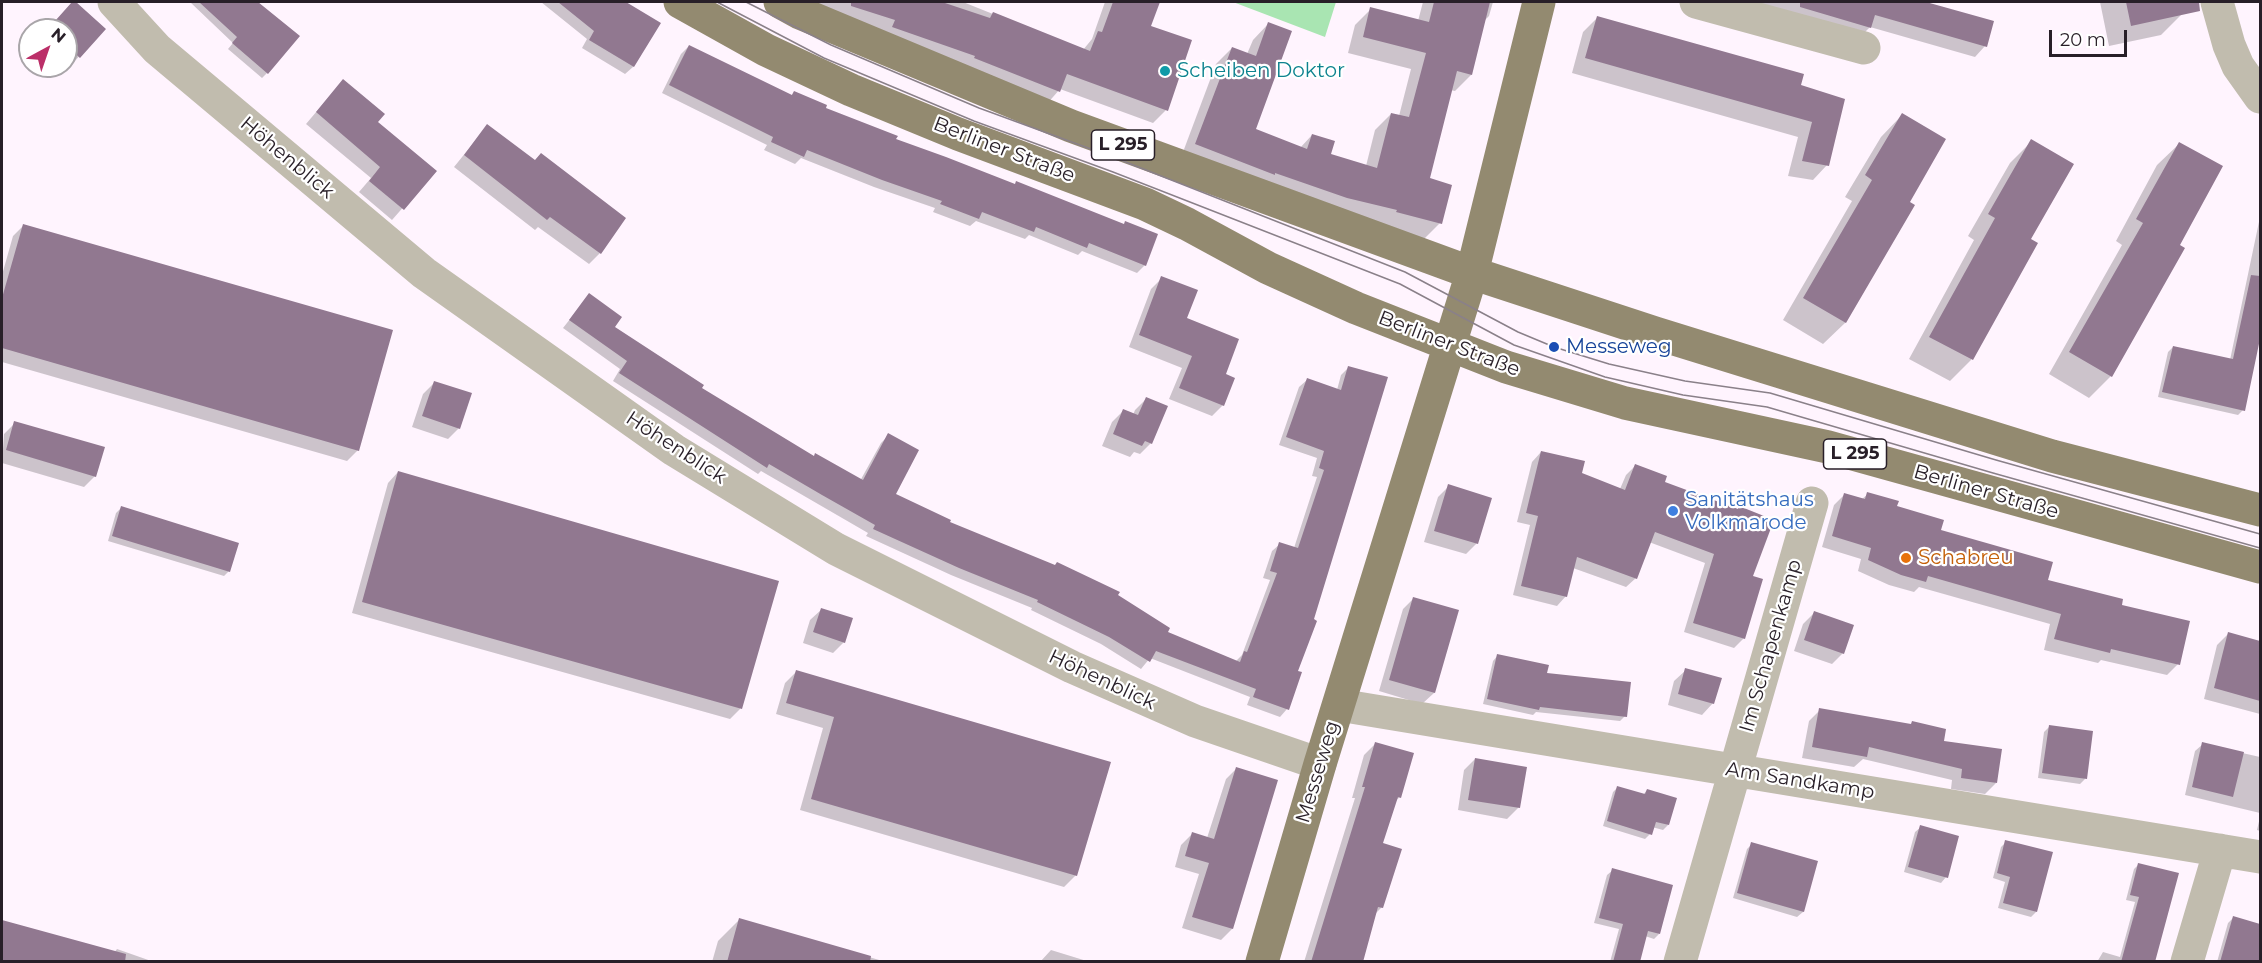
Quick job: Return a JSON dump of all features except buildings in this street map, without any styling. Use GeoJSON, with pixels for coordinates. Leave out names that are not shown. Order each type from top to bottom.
{"type":"FeatureCollection","features":[{"type":"Feature","properties":{"kind":"main road","name":"Berliner Straße"},"geometry":{"type":"LineString","coordinates":[[680,2],[766,50],[851,90],[958,134],[1145,204],[1268,268],[1356,308],[1449,346],[1535,377],[1625,403],[1828,447],[2260,567]]}},
{"type":"Feature","properties":{"kind":"main road","name":"L 295"},"geometry":{"type":"LineString","coordinates":[[780,2],[800,13],[1071,126],[1472,273],[1655,333],[2052,456],[2260,510]]}},
{"type":"Feature","properties":{"kind":"main road","name":"Messeweg"},"geometry":{"type":"LineString","coordinates":[[1262,962],[1320,764],[1472,273],[1539,2]]}},
{"type":"Feature","properties":{"kind":"street","name":"Höhenblick"},"geometry":{"type":"LineString","coordinates":[[114,2],[157,49],[424,273],[674,450],[836,549],[1061,662],[1195,721],[1320,764]]}},
{"type":"Feature","properties":{"kind":"street"},"geometry":{"type":"LineString","coordinates":[[1696,2],[1864,48]]}},
{"type":"Feature","properties":{"kind":"street"},"geometry":{"type":"LineString","coordinates":[[2217,2],[2229,45],[2238,66],[2260,97]]}},
{"type":"Feature","properties":{"kind":"street","name":"Im Schapenkamp"},"geometry":{"type":"LineString","coordinates":[[1680,962],[1812,503]]}},
{"type":"Feature","properties":{"kind":"street","name":"Am Sandkamp"},"geometry":{"type":"LineString","coordinates":[[1339,705],[2260,856]]}},
{"type":"Feature","properties":{"kind":"street"},"geometry":{"type":"LineString","coordinates":[[2187,962],[2220,850]]}},
{"type":"Feature","properties":{"kind":"green space"},"geometry":{"type":"Polygon","coordinates":[[[1233,2],[1336,2],[1325,37],[1233,2]]]}},
{"type":"Feature","properties":{"kind":"tram line"},"geometry":{"type":"LineString","coordinates":[[717,2],[824,58],[974,121],[1113,172],[1400,284],[1514,345],[1605,377],[1683,395],[1767,407],[2260,548]]}},
{"type":"Feature","properties":{"kind":"tram line"},"geometry":{"type":"LineString","coordinates":[[746,2],[831,45],[979,108],[1118,159],[1405,272],[1518,332],[1554,347],[1609,364],[1685,381],[1770,393],[1996,460],[2260,534]]}},
{"type":"Feature","properties":{"kind":"place","name":"Scheiben Doktor"},"geometry":{"type":"Point","coordinates":[1165,71]}},
{"type":"Feature","properties":{"kind":"place","name":"Messeweg"},"geometry":{"type":"Point","coordinates":[1554,347]}},
{"type":"Feature","properties":{"kind":"place","name":"Sanitätshaus Volkmarode"},"geometry":{"type":"Point","coordinates":[1673,511]}},
{"type":"Feature","properties":{"kind":"place","name":"Schabreu"},"geometry":{"type":"Point","coordinates":[1906,558]}}]}
